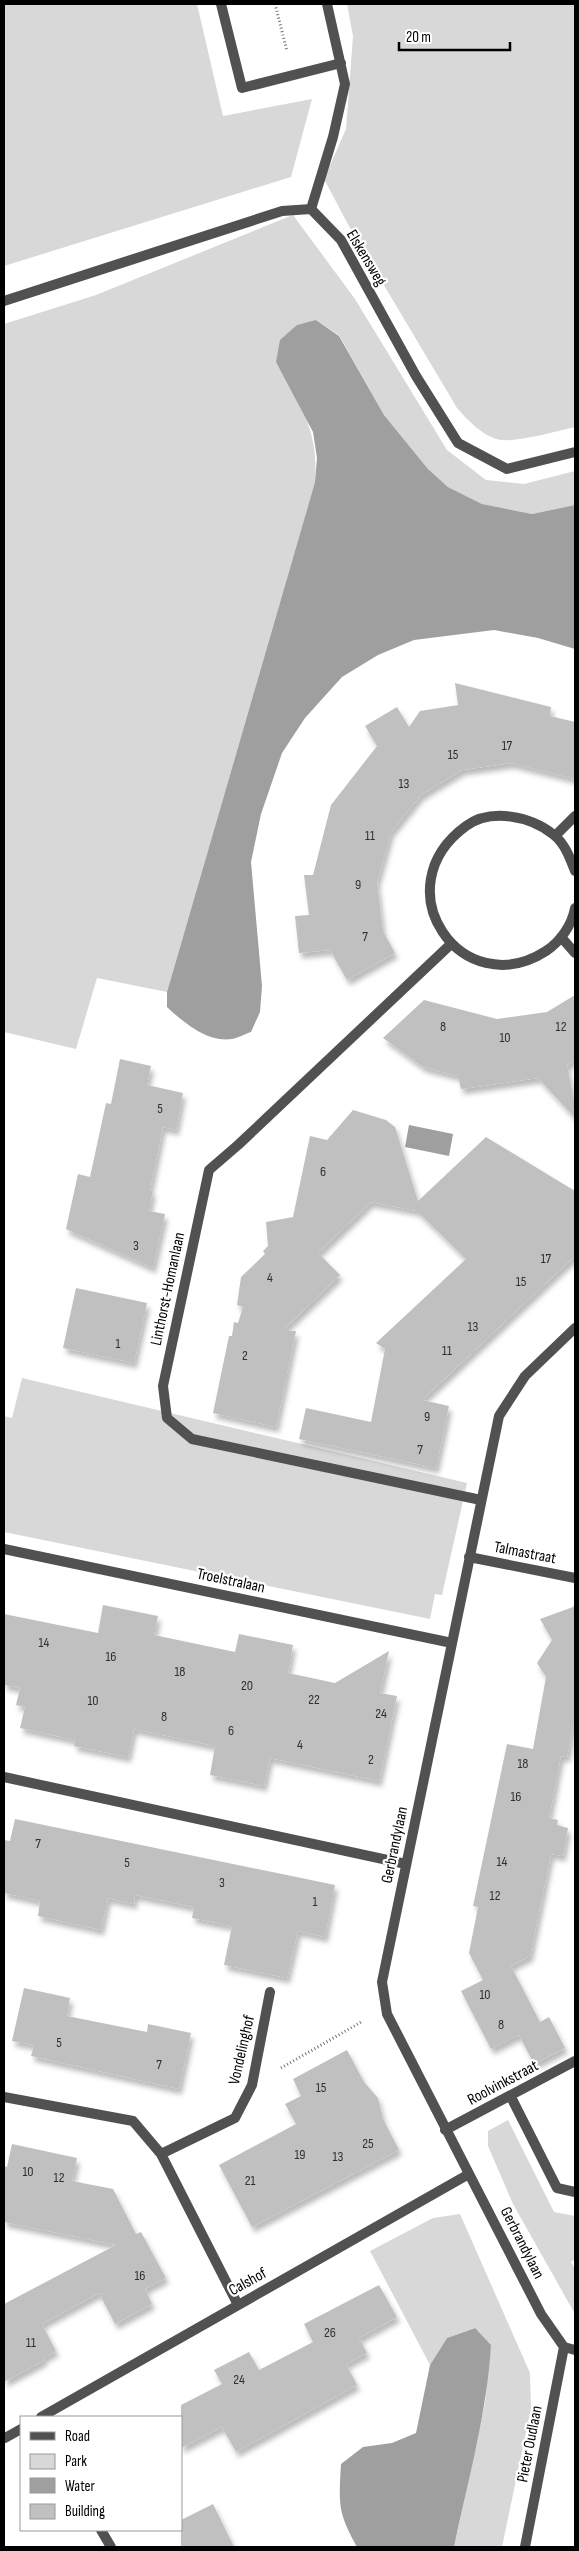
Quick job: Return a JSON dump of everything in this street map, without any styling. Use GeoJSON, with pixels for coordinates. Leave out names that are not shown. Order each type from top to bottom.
{"type":"FeatureCollection","features":[{"type":"Feature","properties":{"kind":"street"},"geometry":{"type":"LineString","coordinates":[[221,4],[242,88],[341,63]]}},
{"type":"Feature","properties":{"kind":"street"},"geometry":{"type":"LineString","coordinates":[[4,301],[282,211],[311,210],[333,137],[345,84],[327,4]]}},
{"type":"Feature","properties":{"kind":"street","name":"Elskensweg"},"geometry":{"type":"LineString","coordinates":[[311,210],[341,240],[416,376],[458,443],[507,469],[575,452]]}},
{"type":"Feature","properties":{"kind":"street"},"geometry":{"type":"LineString","coordinates":[[575,871],[567,852],[555,836],[535,823],[513,816],[498,816],[468,824],[450,839],[437,858],[430,880],[430,904],[438,926],[451,944],[466,955],[483,962],[502,965],[520,963],[537,957],[553,947],[561,937],[575,908]]}},
{"type":"Feature","properties":{"kind":"street"},"geometry":{"type":"LineString","coordinates":[[555,836],[575,816]]}},
{"type":"Feature","properties":{"kind":"street"},"geometry":{"type":"LineString","coordinates":[[561,937],[575,953]]}},
{"type":"Feature","properties":{"kind":"street","name":"Linthorst-Homanlaan"},"geometry":{"type":"LineString","coordinates":[[451,944],[238,1145],[209,1170],[163,1386],[167,1418],[192,1439],[481,1500]]}},
{"type":"Feature","properties":{"kind":"street","name":"Gerbrandylaan"},"geometry":{"type":"LineString","coordinates":[[564,2347],[541,2314],[470,2174],[445,2130],[385,2008],[382,1982],[499,1416],[525,1376],[575,1328]]}},
{"type":"Feature","properties":{"kind":"street","name":"Troelstralaan"},"geometry":{"type":"LineString","coordinates":[[4,1548],[452,1643]]}},
{"type":"Feature","properties":{"kind":"street","name":"Talmastraat"},"geometry":{"type":"LineString","coordinates":[[469,1557],[575,1578]]}},
{"type":"Feature","properties":{"kind":"street"},"geometry":{"type":"LineString","coordinates":[[4,1777],[406,1864]]}},
{"type":"Feature","properties":{"kind":"street","name":"Vondelinghof"},"geometry":{"type":"LineString","coordinates":[[161,2154],[235,2118],[252,2085],[270,1992]]}},
{"type":"Feature","properties":{"kind":"street","name":"Roolvinkstraat"},"geometry":{"type":"LineString","coordinates":[[445,2130],[511,2097],[575,2061]]}},
{"type":"Feature","properties":{"kind":"street"},"geometry":{"type":"LineString","coordinates":[[4,2097],[133,2121],[161,2154],[238,2305]]}},
{"type":"Feature","properties":{"kind":"street"},"geometry":{"type":"LineString","coordinates":[[511,2097],[557,2188],[575,2192]]}},
{"type":"Feature","properties":{"kind":"street","name":"Calshof"},"geometry":{"type":"LineString","coordinates":[[43,2416],[470,2174]]}},
{"type":"Feature","properties":{"kind":"street"},"geometry":{"type":"LineString","coordinates":[[564,2347],[575,2350]]}},
{"type":"Feature","properties":{"kind":"street","name":"Pieter Oudlaan"},"geometry":{"type":"LineString","coordinates":[[525,2547],[564,2347]]}},
{"type":"Feature","properties":{"kind":"street"},"geometry":{"type":"LineString","coordinates":[[4,2438],[20,2430]]}},
{"type":"Feature","properties":{"kind":"street"},"geometry":{"type":"LineString","coordinates":[[102,2531],[111,2547]]}},
{"type":"Feature","properties":{"kind":"path"},"geometry":{"type":"LineString","coordinates":[[276,4],[293,76]]}},
{"type":"Feature","properties":{"kind":"path"},"geometry":{"type":"LineString","coordinates":[[252,2085],[385,2008]]}},
{"type":"Feature","properties":{"kind":"green space"},"geometry":{"type":"Polygon","coordinates":[[[4,4],[197,4],[223,116],[312,99],[291,177],[4,266],[4,4]]]}},
{"type":"Feature","properties":{"kind":"green space"},"geometry":{"type":"Polygon","coordinates":[[[347,4],[575,4],[575,427],[528,438],[501,440],[488,435],[476,427],[457,408],[350,228],[324,179],[346,129],[353,36],[347,4]]]}},
{"type":"Feature","properties":{"kind":"green space"},"geometry":{"type":"Polygon","coordinates":[[[293,215],[355,299],[447,450],[486,480],[524,484],[575,471],[575,505],[532,514],[482,504],[448,487],[428,469],[384,415],[339,335],[316,320],[276,362],[300,405],[311,433],[314,448],[315,482],[167,992],[97,978],[76,1049],[4,1032],[4,324],[96,295],[293,215]]]}},
{"type":"Feature","properties":{"kind":"green space"},"geometry":{"type":"Polygon","coordinates":[[[22,1378],[467,1483],[442,1595],[435,1594],[430,1619],[4,1532],[4,1416],[12,1418],[22,1378]]]}},
{"type":"Feature","properties":{"kind":"green space"},"geometry":{"type":"Polygon","coordinates":[[[508,2120],[554,2212],[575,2216],[575,2259],[571,2262],[575,2269],[575,2314],[513,2204],[488,2146],[488,2131],[508,2120]]]}},
{"type":"Feature","properties":{"kind":"green space"},"geometry":{"type":"Polygon","coordinates":[[[460,2214],[530,2373],[531,2408],[502,2547],[454,2547],[485,2403],[491,2345],[474,2328],[447,2338],[430,2365],[370,2251],[433,2218],[460,2214]]]}},
{"type":"Feature","properties":{"kind":"water"},"geometry":{"type":"Polygon","coordinates":[[[316,320],[339,336],[384,415],[428,469],[448,487],[482,504],[532,514],[575,505],[575,649],[538,638],[494,630],[414,640],[378,655],[342,677],[305,718],[282,753],[261,814],[251,862],[262,986],[260,1012],[251,1032],[234,1038],[214,1038],[196,1030],[167,1007],[167,992],[315,482],[317,458],[313,432],[276,362],[280,340],[297,325],[316,320]]]}},
{"type":"Feature","properties":{"kind":"water"},"geometry":{"type":"Polygon","coordinates":[[[409,1125],[453,1134],[449,1156],[405,1147],[409,1125]]]}},
{"type":"Feature","properties":{"kind":"water"},"geometry":{"type":"Polygon","coordinates":[[[475,2328],[491,2345],[489,2370],[486,2396],[454,2547],[357,2547],[350,2535],[341,2507],[341,2464],[363,2447],[392,2443],[416,2433],[430,2365],[447,2338],[475,2328]]]}},
{"type":"Feature","properties":{"kind":"building"},"geometry":{"type":"Polygon","coordinates":[[[455,683],[551,707],[550,716],[575,722],[575,779],[511,763],[462,770],[421,795],[391,832],[377,882],[383,931],[395,953],[347,980],[330,950],[299,953],[295,916],[309,915],[304,875],[313,875],[331,805],[377,746],[365,726],[397,707],[409,727],[420,711],[458,705],[455,683]]]}},
{"type":"Feature","properties":{"kind":"building"},"geometry":{"type":"Polygon","coordinates":[[[575,995],[575,1060],[567,1065],[575,1105],[575,1118],[538,1078],[461,1089],[458,1076],[423,1067],[383,1038],[424,1000],[497,1019],[547,1012],[575,995]]]}},
{"type":"Feature","properties":{"kind":"building"},"geometry":{"type":"Polygon","coordinates":[[[120,1059],[151,1066],[147,1085],[183,1093],[176,1130],[163,1127],[150,1190],[153,1191],[149,1211],[165,1214],[153,1268],[66,1229],[78,1174],[90,1177],[106,1103],[111,1104],[120,1059]]]}},
{"type":"Feature","properties":{"kind":"building"},"geometry":{"type":"Polygon","coordinates":[[[353,1110],[386,1120],[395,1127],[418,1201],[486,1137],[575,1191],[575,1256],[422,1400],[449,1406],[436,1468],[299,1439],[306,1408],[371,1422],[385,1349],[376,1343],[466,1259],[417,1211],[371,1202],[318,1253],[340,1275],[282,1331],[296,1331],[276,1427],[213,1413],[229,1336],[232,1336],[234,1322],[238,1323],[243,1307],[237,1305],[241,1277],[265,1254],[263,1251],[268,1246],[266,1222],[293,1217],[310,1136],[327,1140],[353,1110]]]}},
{"type":"Feature","properties":{"kind":"building"},"geometry":{"type":"Polygon","coordinates":[[[76,1288],[147,1303],[134,1363],[63,1348],[76,1288]]]}},
{"type":"Feature","properties":{"kind":"building"},"geometry":{"type":"Polygon","coordinates":[[[575,1603],[575,1717],[567,1757],[561,1756],[549,1818],[558,1820],[557,1825],[568,1828],[563,1856],[551,1854],[530,1956],[511,1966],[540,2022],[549,2017],[565,2048],[534,2064],[519,2035],[491,2049],[461,1991],[483,1980],[469,1953],[478,1907],[473,1906],[507,1744],[533,1749],[546,1677],[537,1663],[552,1640],[540,1619],[573,1607],[575,1603]]]}},
{"type":"Feature","properties":{"kind":"building"},"geometry":{"type":"Polygon","coordinates":[[[103,1605],[158,1616],[154,1635],[235,1652],[239,1634],[293,1645],[288,1673],[335,1683],[389,1651],[380,1693],[397,1696],[379,1781],[270,1758],[264,1786],[210,1775],[215,1746],[134,1729],[128,1757],[74,1746],[75,1740],[20,1728],[25,1707],[16,1705],[20,1688],[4,1685],[4,1614],[98,1633],[103,1605]]]}},
{"type":"Feature","properties":{"kind":"building"},"geometry":{"type":"Polygon","coordinates":[[[15,1819],[335,1885],[325,1937],[298,1931],[287,1978],[224,1965],[232,1926],[192,1918],[194,1907],[135,1895],[134,1904],[108,1898],[101,1930],[38,1916],[40,1901],[4,1893],[4,1840],[10,1841],[15,1819]]]}},
{"type":"Feature","properties":{"kind":"building"},"geometry":{"type":"Polygon","coordinates":[[[24,1988],[70,1998],[67,2016],[147,2032],[148,2024],[191,2033],[179,2089],[31,2056],[34,2045],[12,2041],[24,1988]]]}},
{"type":"Feature","properties":{"kind":"building"},"geometry":{"type":"Polygon","coordinates":[[[347,2050],[364,2082],[378,2098],[383,2119],[399,2150],[252,2227],[219,2165],[296,2124],[285,2104],[301,2096],[293,2079],[347,2050]]]}},
{"type":"Feature","properties":{"kind":"building"},"geometry":{"type":"Polygon","coordinates":[[[12,2144],[77,2158],[72,2181],[113,2189],[136,2234],[141,2232],[166,2278],[145,2289],[152,2304],[115,2324],[99,2293],[42,2324],[56,2351],[43,2358],[45,2360],[4,2382],[4,2304],[116,2245],[4,2222],[4,2166],[7,2167],[12,2144]]]}},
{"type":"Feature","properties":{"kind":"building"},"geometry":{"type":"Polygon","coordinates":[[[379,2285],[397,2317],[359,2338],[367,2353],[346,2364],[357,2385],[236,2452],[222,2427],[182,2447],[181,2405],[222,2384],[214,2370],[249,2352],[259,2370],[313,2342],[304,2324],[379,2285]]]}},
{"type":"Feature","properties":{"kind":"building"},"geometry":{"type":"Polygon","coordinates":[[[213,2504],[234,2547],[181,2547],[182,2520],[213,2504]]]}}]}
